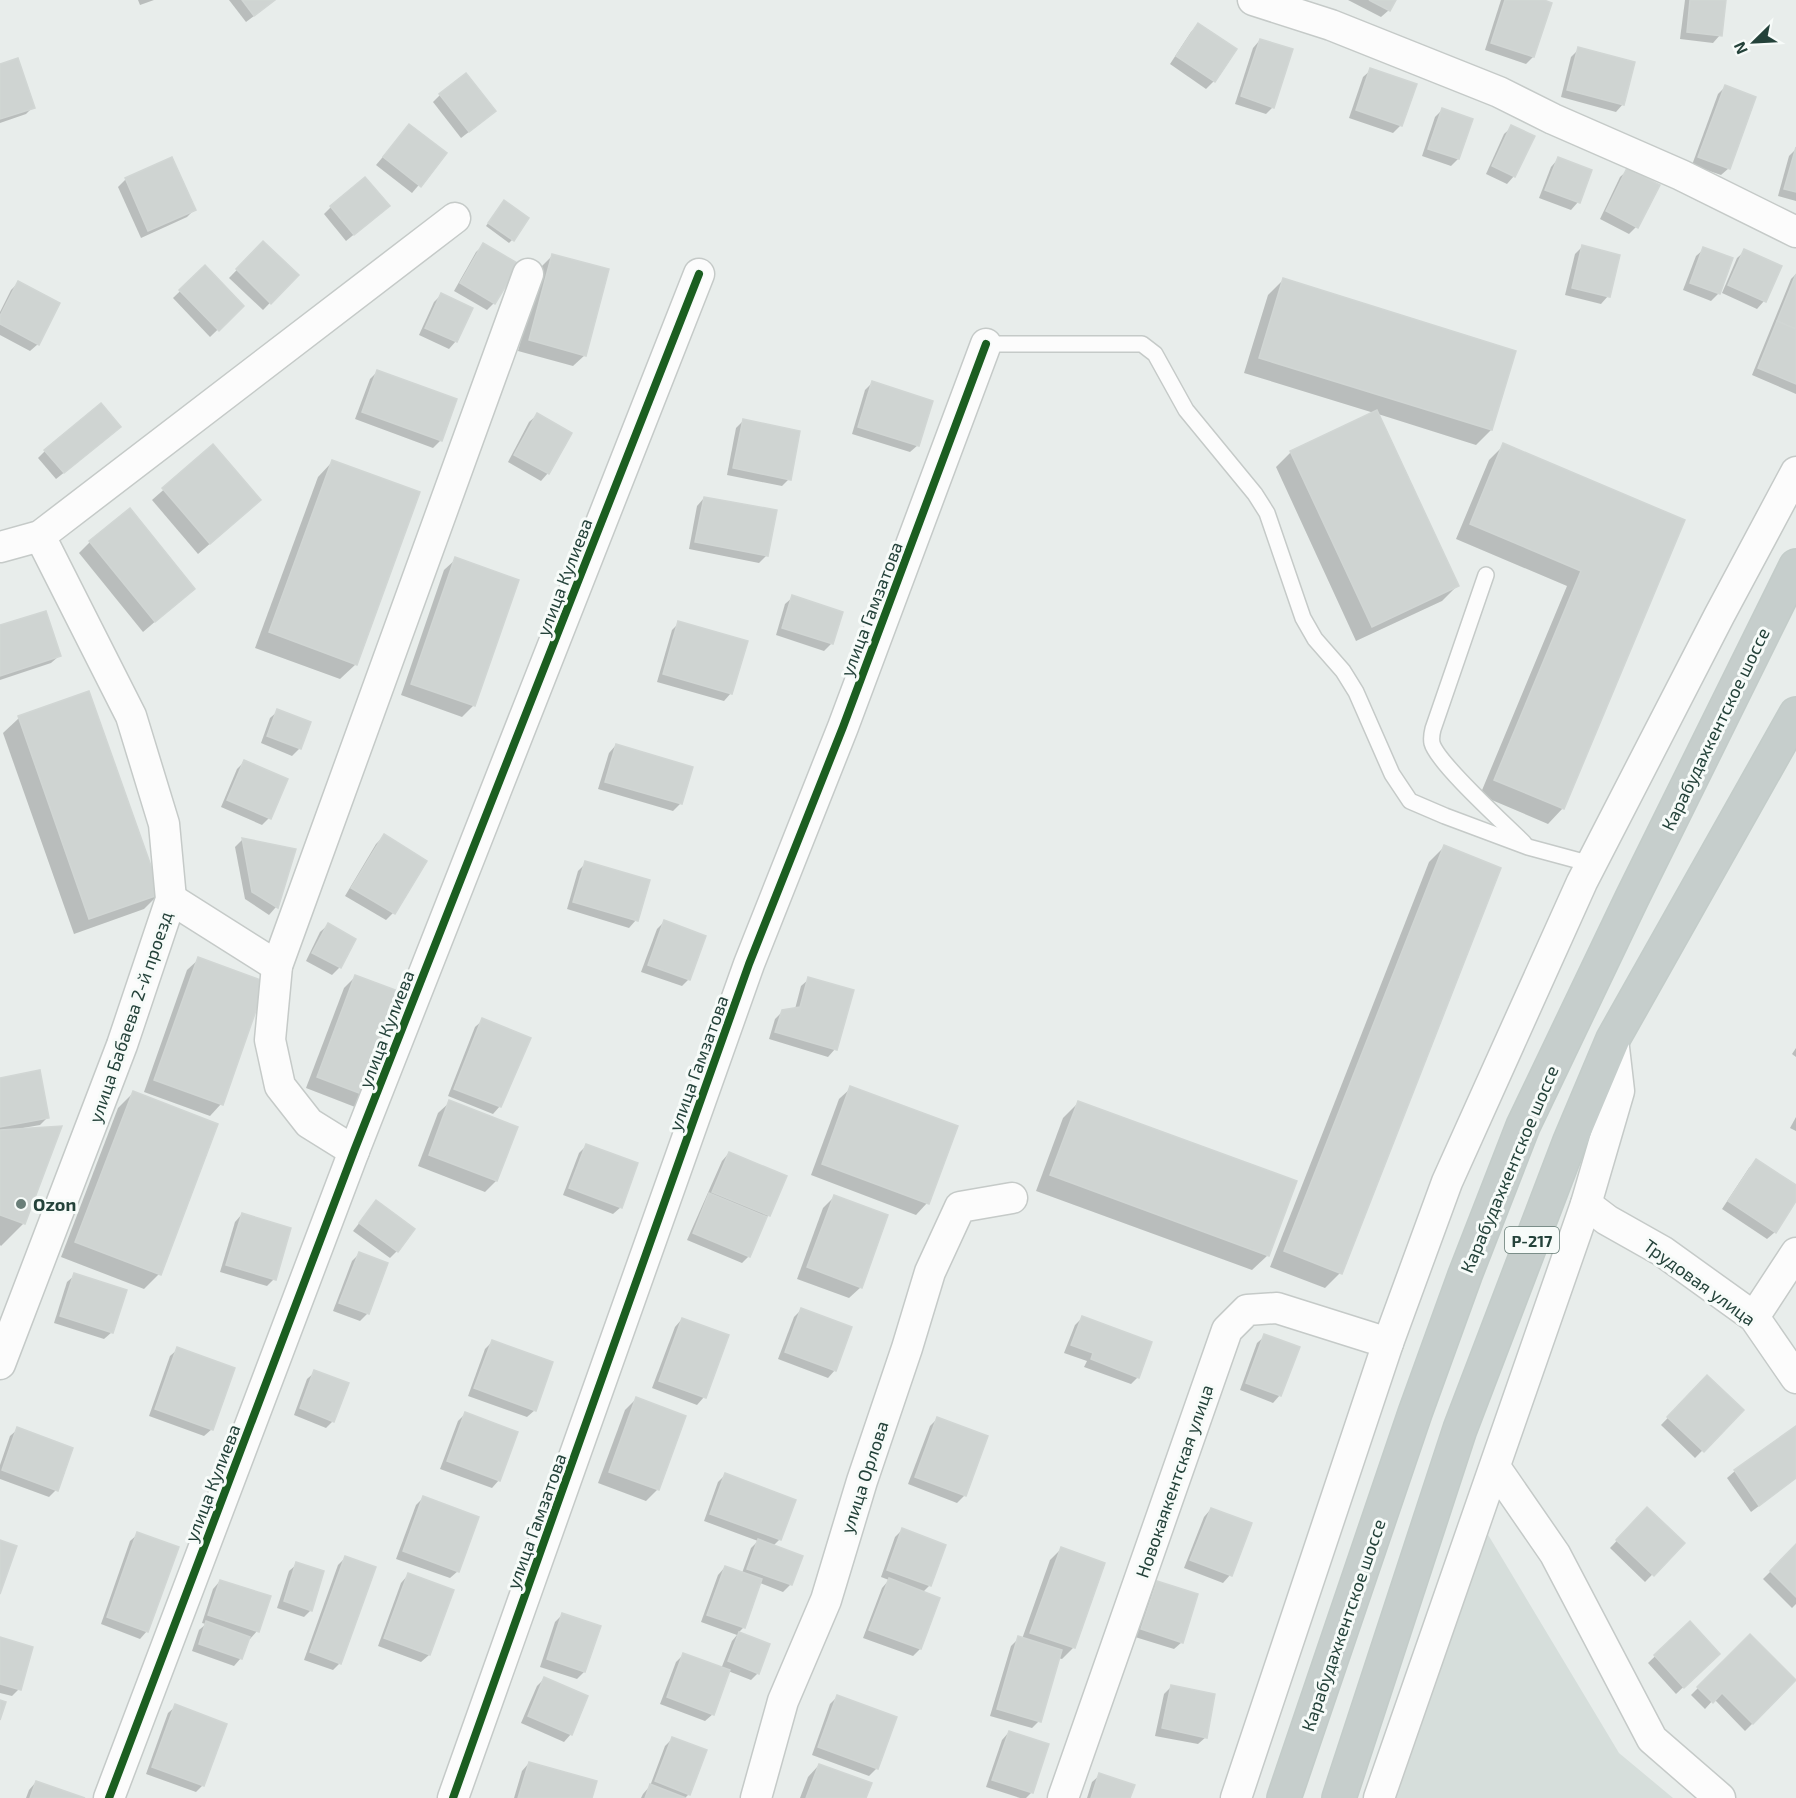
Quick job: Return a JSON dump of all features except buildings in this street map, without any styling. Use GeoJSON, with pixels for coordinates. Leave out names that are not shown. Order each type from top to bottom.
{"type":"FeatureCollection","features":[{"type":"Feature","properties":{"kind":"highway","name":"Карабудахкентское шоссе"},"geometry":{"type":"LineString","coordinates":[[1284,1798],[1419,1402],[1523,1126],[1632,898],[1796,566]]}},
{"type":"Feature","properties":{"kind":"highway","name":"Р-217"},"geometry":{"type":"LineString","coordinates":[[1339,1798],[1460,1429],[1570,1141],[1613,1039],[1796,714]]}},
{"type":"Feature","properties":{"kind":"street"},"geometry":{"type":"LineString","coordinates":[[1253,0],[1331,25],[1499,92],[1553,119],[1681,175],[1796,232]]}},
{"type":"Feature","properties":{"kind":"street"},"geometry":{"type":"LineString","coordinates":[[0,548],[40,536],[455,218]]}},
{"type":"Feature","properties":{"kind":"street"},"geometry":{"type":"LineString","coordinates":[[354,1151],[309,1123],[279,1086],[270,1040],[277,966],[528,274]]}},
{"type":"Feature","properties":{"kind":"street","name":"улица Кулиева"},"geometry":{"type":"LineString","coordinates":[[109,1798],[354,1151],[699,274]]}},
{"type":"Feature","properties":{"kind":"street","name":"улица Гамзатова"},"geometry":{"type":"LineString","coordinates":[[453,1798],[750,964],[847,716],[986,344]]}},
{"type":"Feature","properties":{"kind":"street"},"geometry":{"type":"LineString","coordinates":[[1236,1798],[1388,1343],[1447,1182],[1591,864],[1796,472]]}},
{"type":"Feature","properties":{"kind":"street","name":"улица Бабаева 2-й проезд"},"geometry":{"type":"LineString","coordinates":[[0,1364],[122,1045],[171,899],[164,824],[131,716],[40,536]]}},
{"type":"Feature","properties":{"kind":"street"},"geometry":{"type":"LineString","coordinates":[[171,899],[277,966]]}},
{"type":"Feature","properties":{"kind":"street"},"geometry":{"type":"LineString","coordinates":[[1386,1791],[1587,1204],[1619,1091],[1613,1039]]}},
{"type":"Feature","properties":{"kind":"street","name":"улица Орлова"},"geometry":{"type":"LineString","coordinates":[[756,1798],[783,1701],[826,1600],[930,1272],[960,1207],[1012,1198]]}},
{"type":"Feature","properties":{"kind":"street","name":"Трудовая улица"},"geometry":{"type":"LineString","coordinates":[[1587,1204],[1607,1220],[1662,1251],[1754,1317],[1796,1378]]}},
{"type":"Feature","properties":{"kind":"street"},"geometry":{"type":"LineString","coordinates":[[1754,1317],[1796,1252]]}},
{"type":"Feature","properties":{"kind":"street","name":"Новокаякентская улица"},"geometry":{"type":"LineString","coordinates":[[1063,1798],[1227,1330],[1247,1310],[1277,1308],[1388,1343]]}},
{"type":"Feature","properties":{"kind":"street"},"geometry":{"type":"LineString","coordinates":[[1496,1467],[1555,1554],[1652,1739],[1720,1798]]}},
{"type":"Feature","properties":{"kind":"lane"},"geometry":{"type":"LineString","coordinates":[[986,344],[1142,344],[1155,354],[1186,410],[1255,494],[1267,513],[1303,618],[1315,639],[1343,671],[1356,692],[1392,774],[1410,801],[1528,847],[1591,864]]}},
{"type":"Feature","properties":{"kind":"lane"},"geometry":{"type":"LineString","coordinates":[[1486,575],[1433,729],[1431,741],[1437,755],[1528,847]]}},
{"type":"Feature","properties":{"kind":"shaded area"},"geometry":{"type":"Polygon","coordinates":[[[1472,1508],[1619,1753],[1673,1798],[1374,1798],[1472,1508]]]}},
{"type":"Feature","properties":{"kind":"cycle path"},"geometry":{"type":"LineString","coordinates":[[109,1798],[354,1151],[699,274]]}},
{"type":"Feature","properties":{"kind":"cycle path"},"geometry":{"type":"LineString","coordinates":[[453,1798],[749,964],[843,727],[986,344]]}},
{"type":"Feature","properties":{"kind":"place","name":"Ozon"},"geometry":{"type":"Point","coordinates":[21,1204]}}]}
